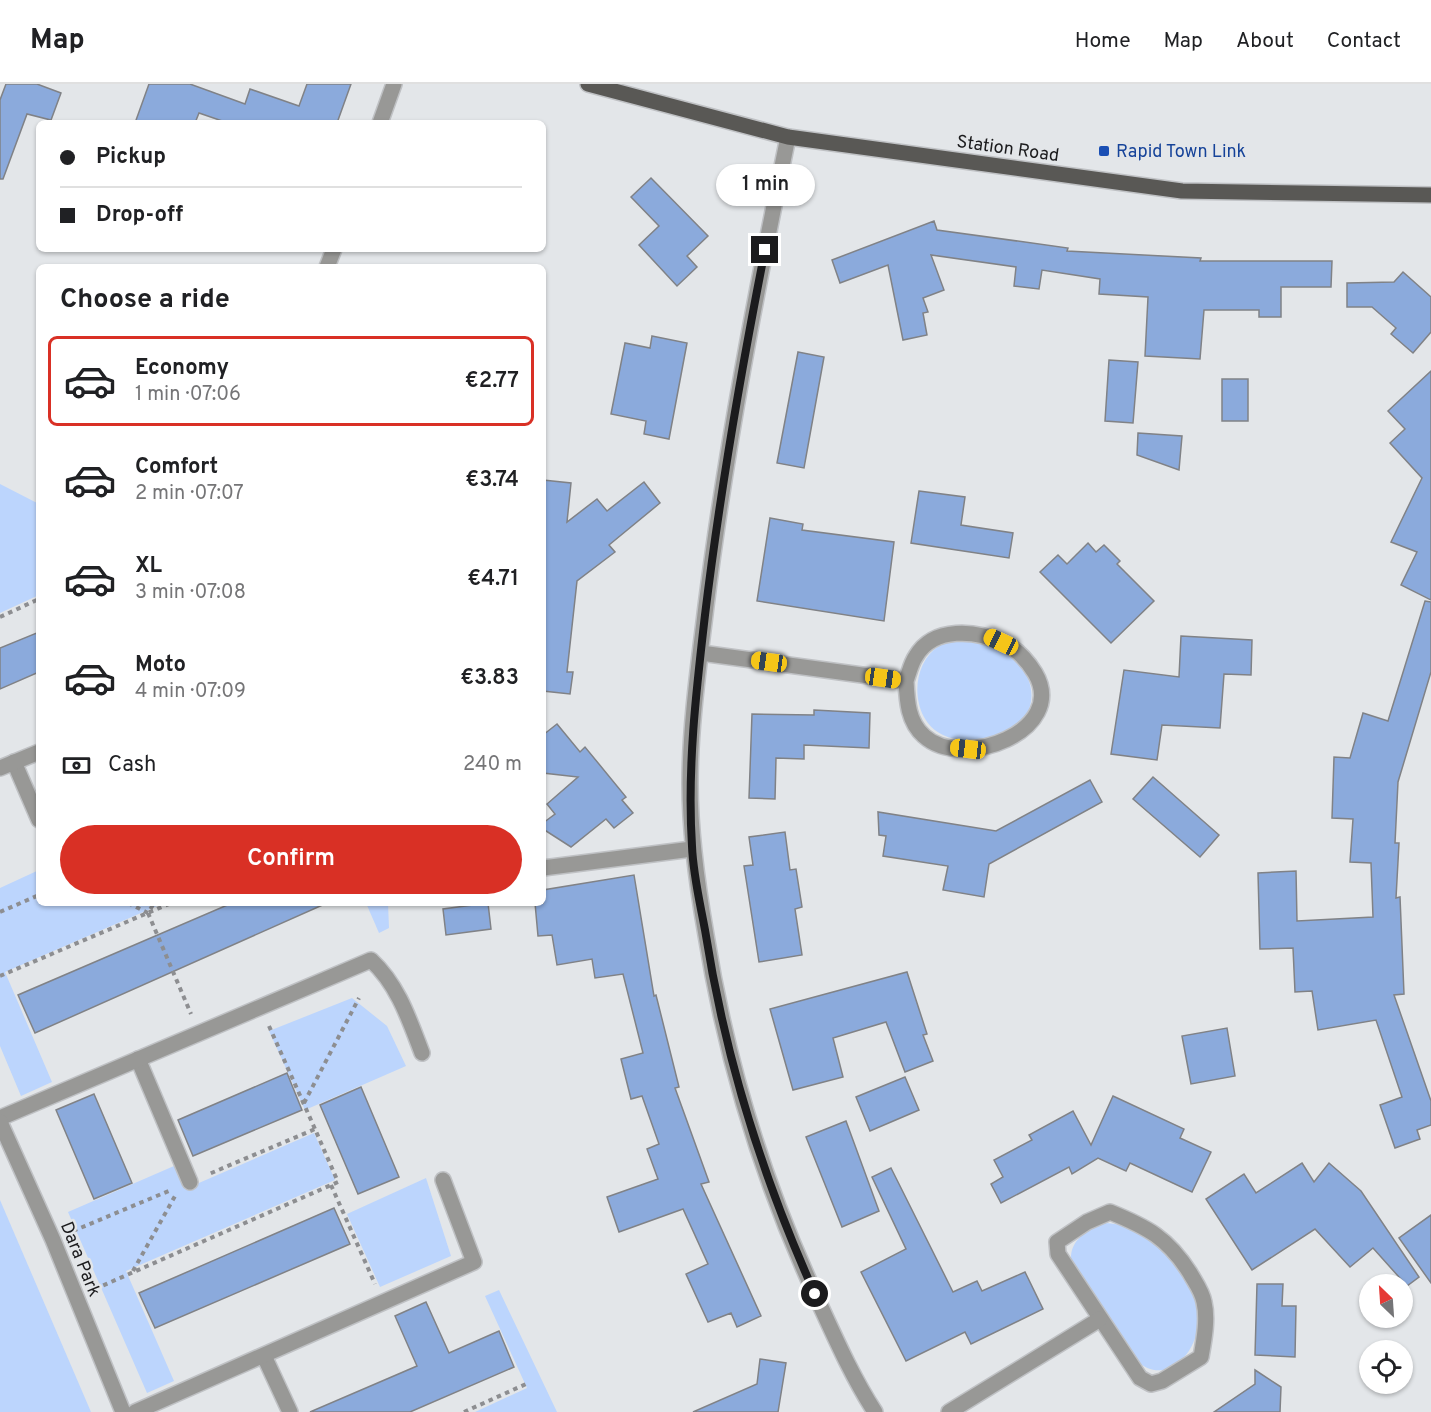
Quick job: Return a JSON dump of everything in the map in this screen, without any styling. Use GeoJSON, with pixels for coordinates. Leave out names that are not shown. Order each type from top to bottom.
{"type":"FeatureCollection","features":[{"type":"Feature","properties":{"kind":"main road","name":"Station Road"},"geometry":{"type":"LineString","coordinates":[[588,84],[788,137],[1182,191],[1431,195]]}},
{"type":"Feature","properties":{"kind":"street"},"geometry":{"type":"LineString","coordinates":[[381,120],[394,84]]}},
{"type":"Feature","properties":{"kind":"street"},"geometry":{"type":"LineString","coordinates":[[788,137],[738,386],[720,492],[701,653],[690,781],[692,849],[717,1009],[745,1115],[785,1229],[855,1380],[875,1412]]}},
{"type":"Feature","properties":{"kind":"street"},"geometry":{"type":"LineString","coordinates":[[946,634],[990,636],[1012,647],[1028,662],[1040,681],[1041,699],[1031,721],[1014,738],[989,747],[968,749],[942,746],[924,737],[912,720],[907,704],[906,681],[916,655],[927,643],[946,634]]}},
{"type":"Feature","properties":{"kind":"street"},"geometry":{"type":"LineString","coordinates":[[701,653],[906,681]]}},
{"type":"Feature","properties":{"kind":"street"},"geometry":{"type":"LineString","coordinates":[[36,753],[7,765],[36,815]]}},
{"type":"Feature","properties":{"kind":"street"},"geometry":{"type":"LineString","coordinates":[[546,868],[692,849]]}},
{"type":"Feature","properties":{"kind":"street"},"geometry":{"type":"LineString","coordinates":[[0,1120],[370,960],[386,974],[405,1008],[422,1053]]}},
{"type":"Feature","properties":{"kind":"street"},"geometry":{"type":"LineString","coordinates":[[138,1059],[186,1184]]}},
{"type":"Feature","properties":{"kind":"street","name":"Dara Park"},"geometry":{"type":"LineString","coordinates":[[0,1120],[53,1240],[123,1412]]}},
{"type":"Feature","properties":{"kind":"street"},"geometry":{"type":"LineString","coordinates":[[135,1412],[474,1263],[443,1180]]}},
{"type":"Feature","properties":{"kind":"street"},"geometry":{"type":"LineString","coordinates":[[1110,1212],[1137,1223],[1164,1239],[1198,1286],[1204,1303],[1205,1330],[1201,1357],[1162,1381],[1151,1384],[1140,1378],[1100,1319],[1058,1254],[1057,1242],[1087,1222],[1110,1212]]}},
{"type":"Feature","properties":{"kind":"street"},"geometry":{"type":"LineString","coordinates":[[949,1412],[1100,1319]]}},
{"type":"Feature","properties":{"kind":"street"},"geometry":{"type":"LineString","coordinates":[[264,1356],[290,1412]]}},
{"type":"Feature","properties":{"kind":"path"},"geometry":{"type":"LineString","coordinates":[[0,617],[36,600]]}},
{"type":"Feature","properties":{"kind":"path"},"geometry":{"type":"LineString","coordinates":[[0,912],[36,896]]}},
{"type":"Feature","properties":{"kind":"path"},"geometry":{"type":"LineString","coordinates":[[135,906],[148,913],[200,1033]]}},
{"type":"Feature","properties":{"kind":"path"},"geometry":{"type":"LineString","coordinates":[[148,913],[152,906]]}},
{"type":"Feature","properties":{"kind":"path"},"geometry":{"type":"LineString","coordinates":[[0,976],[164,906]]}},
{"type":"Feature","properties":{"kind":"path"},"geometry":{"type":"LineString","coordinates":[[304,1104],[359,998]]}},
{"type":"Feature","properties":{"kind":"path"},"geometry":{"type":"LineString","coordinates":[[76,1298],[338,1182],[261,1007]]}},
{"type":"Feature","properties":{"kind":"path"},"geometry":{"type":"LineString","coordinates":[[53,1240],[315,1129]]}},
{"type":"Feature","properties":{"kind":"path"},"geometry":{"type":"LineString","coordinates":[[132,1272],[186,1184]]}},
{"type":"Feature","properties":{"kind":"path"},"geometry":{"type":"LineString","coordinates":[[331,1185],[383,1303]]}},
{"type":"Feature","properties":{"kind":"path"},"geometry":{"type":"LineString","coordinates":[[464,1412],[526,1384]]}},
{"type":"Feature","properties":{"kind":"shaded area"},"geometry":{"type":"Polygon","coordinates":[[[0,484],[36,502],[36,596],[0,613],[0,484]]]}},
{"type":"Feature","properties":{"kind":"shaded area"},"geometry":{"type":"Polygon","coordinates":[[[970,640],[995,647],[1014,659],[1026,675],[1031,692],[1029,709],[1019,724],[1001,734],[975,739],[955,739],[932,728],[924,717],[919,705],[918,679],[929,655],[939,646],[950,641],[970,640]]]}},
{"type":"Feature","properties":{"kind":"shaded area"},"geometry":{"type":"Polygon","coordinates":[[[36,871],[36,906],[157,906],[5,972],[52,1082],[21,1096],[0,1046],[0,888],[36,871]]]}},
{"type":"Feature","properties":{"kind":"shaded area"},"geometry":{"type":"Polygon","coordinates":[[[367,906],[388,906],[389,928],[379,933],[367,906]]]}},
{"type":"Feature","properties":{"kind":"shaded area"},"geometry":{"type":"Polygon","coordinates":[[[352,998],[387,1026],[406,1066],[305,1110],[269,1031],[352,998]]]}},
{"type":"Feature","properties":{"kind":"shaded area"},"geometry":{"type":"Polygon","coordinates":[[[314,1133],[335,1180],[126,1271],[174,1381],[147,1393],[68,1212],[174,1166],[185,1189],[314,1133]]]}},
{"type":"Feature","properties":{"kind":"shaded area"},"geometry":{"type":"Polygon","coordinates":[[[426,1178],[451,1256],[380,1287],[347,1214],[426,1178]]]}},
{"type":"Feature","properties":{"kind":"shaded area"},"geometry":{"type":"Polygon","coordinates":[[[0,1200],[91,1412],[0,1412],[0,1200]]]}},
{"type":"Feature","properties":{"kind":"shaded area"},"geometry":{"type":"Polygon","coordinates":[[[1100,1223],[1136,1230],[1152,1240],[1167,1252],[1189,1284],[1198,1320],[1197,1332],[1187,1354],[1169,1368],[1158,1370],[1147,1368],[1133,1357],[1071,1261],[1071,1254],[1076,1243],[1100,1223]]]}},
{"type":"Feature","properties":{"kind":"shaded area"},"geometry":{"type":"Polygon","coordinates":[[[499,1290],[557,1412],[475,1412],[527,1388],[485,1296],[499,1290]]]}},
{"type":"Feature","properties":{"kind":"building"},"geometry":{"type":"Polygon","coordinates":[[[6,84],[37,84],[61,93],[51,120],[27,114],[3,179],[0,179],[0,100],[6,84]]]}},
{"type":"Feature","properties":{"kind":"building"},"geometry":{"type":"Polygon","coordinates":[[[149,84],[190,84],[245,104],[250,89],[299,106],[307,84],[351,84],[338,120],[219,120],[199,113],[196,120],[136,120],[149,84]]]}},
{"type":"Feature","properties":{"kind":"building"},"geometry":{"type":"Polygon","coordinates":[[[651,178],[708,236],[687,256],[697,267],[677,286],[639,245],[659,226],[631,197],[651,178]]]}},
{"type":"Feature","properties":{"kind":"building"},"geometry":{"type":"Polygon","coordinates":[[[934,221],[937,230],[1068,248],[1067,251],[1201,258],[1200,261],[1332,261],[1331,287],[1281,287],[1281,317],[1259,317],[1259,310],[1204,310],[1200,359],[1145,356],[1148,297],[1099,294],[1100,279],[1042,270],[1039,289],[1014,286],[1016,267],[931,255],[944,290],[923,298],[928,312],[923,313],[927,335],[903,340],[888,265],[840,283],[832,260],[934,221]]]}},
{"type":"Feature","properties":{"kind":"building"},"geometry":{"type":"Polygon","coordinates":[[[1403,272],[1431,297],[1431,332],[1413,353],[1391,334],[1396,328],[1372,307],[1347,307],[1347,283],[1394,282],[1403,272]]]}},
{"type":"Feature","properties":{"kind":"building"},"geometry":{"type":"Polygon","coordinates":[[[652,336],[687,343],[669,439],[644,434],[646,421],[611,414],[625,343],[650,348],[652,336]]]}},
{"type":"Feature","properties":{"kind":"building"},"geometry":{"type":"Polygon","coordinates":[[[798,352],[824,357],[804,468],[777,463],[798,352]]]}},
{"type":"Feature","properties":{"kind":"building"},"geometry":{"type":"Polygon","coordinates":[[[1109,360],[1138,362],[1133,423],[1105,421],[1109,360]]]}},
{"type":"Feature","properties":{"kind":"building"},"geometry":{"type":"Polygon","coordinates":[[[1431,371],[1431,600],[1401,585],[1417,552],[1391,542],[1422,478],[1390,443],[1405,429],[1388,411],[1431,371]]]}},
{"type":"Feature","properties":{"kind":"building"},"geometry":{"type":"Polygon","coordinates":[[[1222,379],[1248,379],[1248,421],[1222,421],[1222,379]]]}},
{"type":"Feature","properties":{"kind":"building"},"geometry":{"type":"Polygon","coordinates":[[[1138,433],[1182,436],[1179,470],[1137,455],[1138,433]]]}},
{"type":"Feature","properties":{"kind":"building"},"geometry":{"type":"Polygon","coordinates":[[[546,480],[571,483],[567,522],[597,499],[607,511],[644,482],[660,503],[609,545],[615,552],[577,581],[567,672],[573,672],[570,694],[546,691],[546,480]]]}},
{"type":"Feature","properties":{"kind":"building"},"geometry":{"type":"Polygon","coordinates":[[[919,491],[965,497],[961,525],[1013,533],[1009,558],[911,543],[919,491]]]}},
{"type":"Feature","properties":{"kind":"building"},"geometry":{"type":"Polygon","coordinates":[[[770,518],[803,524],[802,530],[894,542],[884,621],[757,601],[770,518]]]}},
{"type":"Feature","properties":{"kind":"building"},"geometry":{"type":"Polygon","coordinates":[[[1088,543],[1096,552],[1104,545],[1120,561],[1117,564],[1154,601],[1111,643],[1040,572],[1058,555],[1067,564],[1088,543]]]}},
{"type":"Feature","properties":{"kind":"building"},"geometry":{"type":"Polygon","coordinates":[[[1425,601],[1431,602],[1431,672],[1398,782],[1395,843],[1399,843],[1396,898],[1400,897],[1404,994],[1394,995],[1431,1101],[1431,1125],[1417,1130],[1420,1139],[1395,1148],[1380,1105],[1402,1097],[1376,1020],[1318,1030],[1312,991],[1295,992],[1293,948],[1260,949],[1258,873],[1296,871],[1297,921],[1373,917],[1371,863],[1350,862],[1353,819],[1332,818],[1334,757],[1350,758],[1363,713],[1388,721],[1425,601]]]}},
{"type":"Feature","properties":{"kind":"building"},"geometry":{"type":"Polygon","coordinates":[[[36,633],[36,673],[0,689],[0,648],[36,633]]]}},
{"type":"Feature","properties":{"kind":"building"},"geometry":{"type":"Polygon","coordinates":[[[1181,636],[1252,640],[1251,675],[1224,674],[1220,728],[1162,725],[1157,760],[1111,754],[1124,670],[1179,677],[1181,636]]]}},
{"type":"Feature","properties":{"kind":"building"},"geometry":{"type":"Polygon","coordinates":[[[814,710],[870,713],[869,748],[804,745],[804,759],[776,758],[775,799],[749,798],[752,714],[814,715],[814,710]]]}},
{"type":"Feature","properties":{"kind":"building"},"geometry":{"type":"Polygon","coordinates":[[[557,724],[580,752],[585,747],[626,797],[622,800],[633,813],[614,828],[606,819],[571,847],[546,831],[546,821],[555,814],[547,804],[578,777],[546,773],[546,733],[557,724]]]}},
{"type":"Feature","properties":{"kind":"building"},"geometry":{"type":"Polygon","coordinates":[[[1153,777],[1219,835],[1200,857],[1133,799],[1153,777]]]}},
{"type":"Feature","properties":{"kind":"building"},"geometry":{"type":"Polygon","coordinates":[[[1090,780],[1102,802],[989,864],[984,897],[943,890],[948,866],[883,856],[886,836],[879,835],[878,812],[996,831],[1090,780]]]}},
{"type":"Feature","properties":{"kind":"building"},"geometry":{"type":"Polygon","coordinates":[[[785,832],[790,870],[796,869],[802,907],[795,909],[802,955],[759,962],[744,866],[753,865],[749,837],[785,832]]]}},
{"type":"Feature","properties":{"kind":"building"},"geometry":{"type":"Polygon","coordinates":[[[634,875],[654,996],[656,995],[679,1087],[675,1088],[709,1182],[701,1184],[761,1316],[737,1327],[731,1313],[708,1322],[686,1274],[708,1264],[683,1209],[619,1232],[607,1197],[658,1179],[647,1149],[659,1144],[642,1096],[631,1099],[621,1059],[643,1053],[623,974],[595,978],[592,959],[557,965],[552,935],[538,936],[535,906],[546,906],[546,890],[634,875]]]}},
{"type":"Feature","properties":{"kind":"building"},"geometry":{"type":"Polygon","coordinates":[[[225,906],[320,906],[35,1033],[18,995],[225,906]]]}},
{"type":"Feature","properties":{"kind":"building"},"geometry":{"type":"Polygon","coordinates":[[[488,906],[491,929],[446,935],[443,909],[488,906]]]}},
{"type":"Feature","properties":{"kind":"building"},"geometry":{"type":"Polygon","coordinates":[[[907,972],[927,1034],[923,1035],[933,1061],[905,1072],[886,1022],[833,1038],[843,1077],[793,1090],[770,1009],[907,972]]]}},
{"type":"Feature","properties":{"kind":"building"},"geometry":{"type":"Polygon","coordinates":[[[1227,1028],[1235,1076],[1191,1084],[1182,1036],[1227,1028]]]}},
{"type":"Feature","properties":{"kind":"building"},"geometry":{"type":"Polygon","coordinates":[[[287,1073],[302,1110],[193,1156],[178,1120],[287,1073]]]}},
{"type":"Feature","properties":{"kind":"building"},"geometry":{"type":"Polygon","coordinates":[[[905,1077],[919,1110],[870,1131],[856,1097],[905,1077]]]}},
{"type":"Feature","properties":{"kind":"building"},"geometry":{"type":"Polygon","coordinates":[[[361,1087],[399,1177],[358,1194],[320,1105],[361,1087]]]}},
{"type":"Feature","properties":{"kind":"building"},"geometry":{"type":"Polygon","coordinates":[[[94,1094],[132,1183],[94,1199],[56,1110],[94,1094]]]}},
{"type":"Feature","properties":{"kind":"building"},"geometry":{"type":"Polygon","coordinates":[[[1113,1096],[1184,1129],[1180,1138],[1211,1152],[1192,1192],[1130,1163],[1126,1171],[1098,1158],[1072,1174],[1069,1167],[1001,1203],[991,1184],[1003,1177],[994,1160],[1032,1140],[1029,1135],[1073,1111],[1091,1145],[1113,1096]]]}},
{"type":"Feature","properties":{"kind":"building"},"geometry":{"type":"Polygon","coordinates":[[[846,1121],[879,1211],[842,1227],[806,1137],[846,1121]]]}},
{"type":"Feature","properties":{"kind":"building"},"geometry":{"type":"Polygon","coordinates":[[[1302,1163],[1314,1182],[1329,1163],[1361,1191],[1419,1277],[1413,1282],[1413,1274],[1396,1274],[1373,1248],[1350,1267],[1315,1229],[1252,1270],[1206,1199],[1244,1174],[1256,1193],[1302,1163]]]}},
{"type":"Feature","properties":{"kind":"building"},"geometry":{"type":"Polygon","coordinates":[[[891,1168],[953,1292],[977,1281],[982,1291],[1025,1272],[1043,1309],[971,1344],[965,1332],[906,1361],[861,1272],[906,1249],[872,1177],[891,1168]]]}},
{"type":"Feature","properties":{"kind":"building"},"geometry":{"type":"Polygon","coordinates":[[[334,1208],[350,1244],[155,1328],[139,1293],[334,1208]]]}},
{"type":"Feature","properties":{"kind":"building"},"geometry":{"type":"Polygon","coordinates":[[[1431,1215],[1431,1283],[1399,1238],[1431,1215]]]}},
{"type":"Feature","properties":{"kind":"building"},"geometry":{"type":"Polygon","coordinates":[[[1257,1284],[1283,1284],[1282,1306],[1296,1306],[1295,1357],[1255,1355],[1257,1284]]]}},
{"type":"Feature","properties":{"kind":"building"},"geometry":{"type":"Polygon","coordinates":[[[426,1302],[449,1353],[499,1331],[514,1367],[410,1412],[310,1412],[417,1366],[395,1316],[426,1302]]]}},
{"type":"Feature","properties":{"kind":"building"},"geometry":{"type":"Polygon","coordinates":[[[760,1359],[786,1363],[778,1412],[693,1412],[757,1384],[760,1359]]]}},
{"type":"Feature","properties":{"kind":"building"},"geometry":{"type":"Polygon","coordinates":[[[1255,1370],[1281,1387],[1280,1412],[1214,1412],[1255,1384],[1255,1370]]]}},
{"type":"Feature","properties":{"kind":"place","name":"Rapid Town Link"},"geometry":{"type":"Point","coordinates":[1104,151]}},
{"type":"Feature","properties":{"kind":"route"},"geometry":{"type":"LineString","coordinates":[[765,250],[738,386],[717,514],[701,653],[690,781],[692,849],[717,1009],[745,1115],[785,1229],[815,1294]]}}]}
